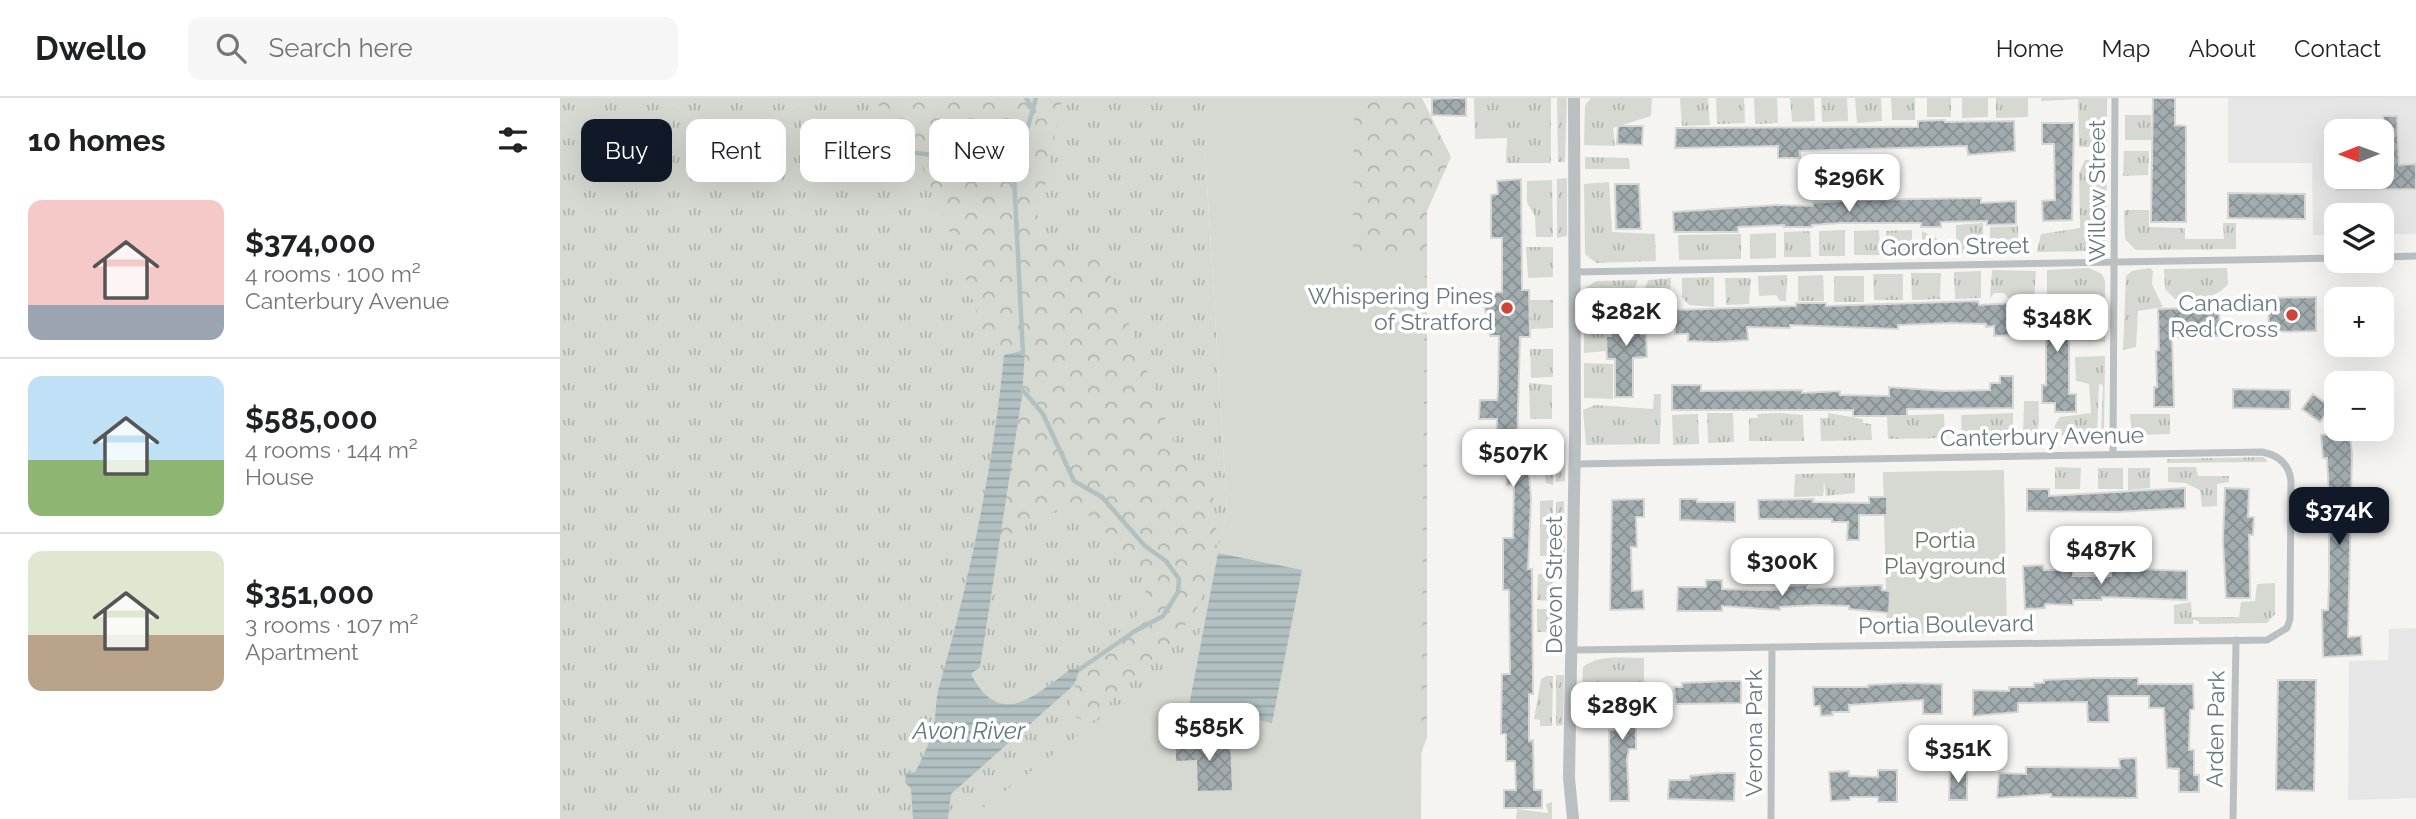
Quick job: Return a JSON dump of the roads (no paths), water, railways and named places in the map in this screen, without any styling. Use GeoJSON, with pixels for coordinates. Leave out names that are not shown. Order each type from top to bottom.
{"type":"FeatureCollection","features":[{"type":"Feature","properties":{"kind":"street","name":"Devon Street"},"geometry":{"type":"LineString","coordinates":[[1573,819],[1569,778],[1574,650],[1574,98]]}},
{"type":"Feature","properties":{"kind":"street","name":"Willow Street"},"geometry":{"type":"LineString","coordinates":[[2113,453],[2115,98]]}},
{"type":"Feature","properties":{"kind":"street"},"geometry":{"type":"LineString","coordinates":[[2394,257],[2416,256]]}},
{"type":"Feature","properties":{"kind":"street","name":"Gordon Street"},"geometry":{"type":"LineString","coordinates":[[1574,272],[2324,258]]}},
{"type":"Feature","properties":{"kind":"street","name":"Canterbury Avenue"},"geometry":{"type":"LineString","coordinates":[[1575,464],[2113,453],[2271,453],[2286,464],[2291,481],[2290,619],[2287,628],[2267,640],[2236,640]]}},
{"type":"Feature","properties":{"kind":"street","name":"Portia Boulevard"},"geometry":{"type":"LineString","coordinates":[[1574,650],[2236,640]]}},
{"type":"Feature","properties":{"kind":"street","name":"Arden Park"},"geometry":{"type":"LineString","coordinates":[[2233,819],[2236,640]]}},
{"type":"Feature","properties":{"kind":"street","name":"Verona Park"},"geometry":{"type":"LineString","coordinates":[[1772,647],[1772,819]]}},
{"type":"Feature","properties":{"kind":"water","name":"Avon River"},"geometry":{"type":"Polygon","coordinates":[[[1025,350],[1022,396],[980,667],[971,674],[982,691],[994,701],[1006,704],[1018,703],[1031,697],[1071,669],[1080,669],[1074,685],[951,794],[948,819],[913,819],[911,789],[905,782],[906,773],[915,772],[928,746],[934,725],[938,691],[960,609],[978,525],[1004,355],[1025,350]]]}},
{"type":"Feature","properties":{"kind":"water"},"geometry":{"type":"Polygon","coordinates":[[[1218,553],[1302,570],[1272,723],[1189,706],[1218,553]]]}},
{"type":"Feature","properties":{"kind":"waterway"},"geometry":{"type":"LineString","coordinates":[[1026,98],[1034,111]]}},
{"type":"Feature","properties":{"kind":"waterway","name":"Avon River"},"geometry":{"type":"LineString","coordinates":[[1023,354],[1014,176],[1036,98]]}},
{"type":"Feature","properties":{"kind":"waterway"},"geometry":{"type":"LineString","coordinates":[[916,153],[929,155]]}},
{"type":"Feature","properties":{"kind":"waterway"},"geometry":{"type":"LineString","coordinates":[[1020,387],[1043,414],[1074,481],[1102,497],[1145,546],[1166,561],[1179,579],[1178,592],[1163,616],[1135,631],[1080,669]]}},
{"type":"Feature","properties":{"kind":"place","name":"Whispering Pines of Stratford"},"geometry":{"type":"Point","coordinates":[1507,308]}},
{"type":"Feature","properties":{"kind":"place","name":"Canadian Red Cross"},"geometry":{"type":"Point","coordinates":[2292,315]}},
{"type":"Feature","properties":{"kind":"park label","name":"Portia Playground"},"geometry":{"type":"Point","coordinates":[1945,552]}}]}
